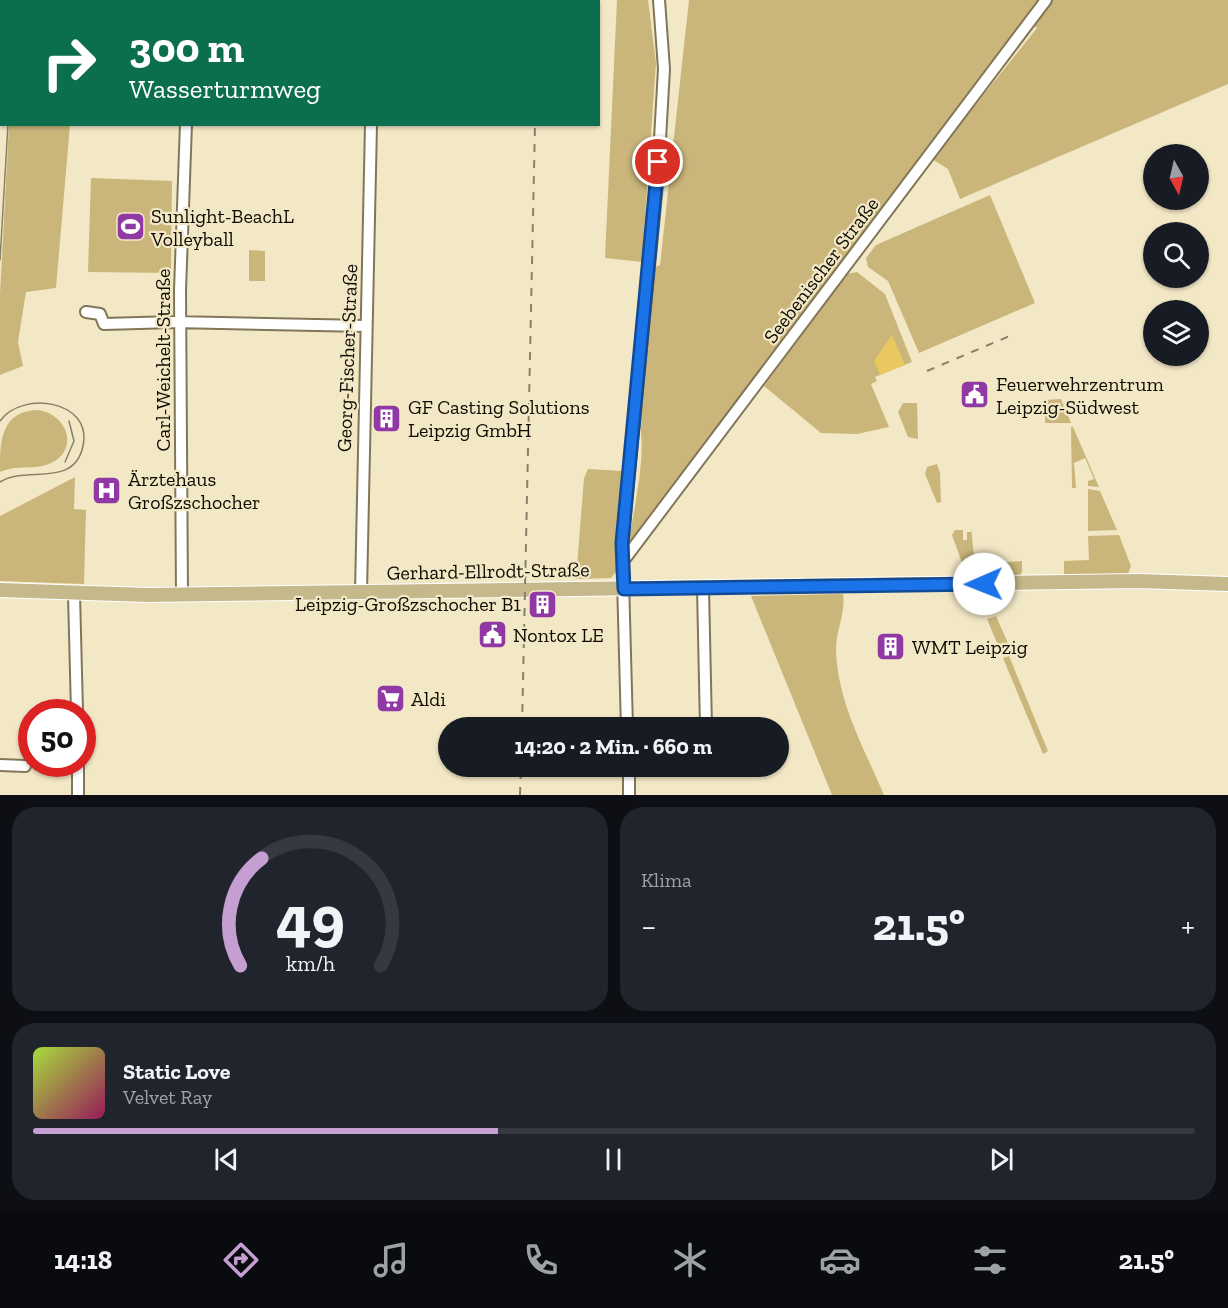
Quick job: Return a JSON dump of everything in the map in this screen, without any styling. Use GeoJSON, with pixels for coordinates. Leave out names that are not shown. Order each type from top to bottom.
{"type":"FeatureCollection","features":[{"type":"Feature","properties":{"kind":"main road","name":"Gerhard-Ellrodt-Straße"},"geometry":{"type":"LineString","coordinates":[[0,590],[74,594],[182,595],[525,588],[624,589],[1139,581],[1228,584]]}},
{"type":"Feature","properties":{"kind":"street"},"geometry":{"type":"LineString","coordinates":[[627,717],[622,543],[661,125],[664,51],[659,0]]}},
{"type":"Feature","properties":{"kind":"street","name":"Seebenischer Straße"},"geometry":{"type":"LineString","coordinates":[[624,560],[1046,0]]}},
{"type":"Feature","properties":{"kind":"street","name":"Carl-Weichelt-Straße"},"geometry":{"type":"LineString","coordinates":[[182,595],[180,322],[186,126]]}},
{"type":"Feature","properties":{"kind":"street","name":"Georg-Fischer-Straße"},"geometry":{"type":"LineString","coordinates":[[361,592],[371,126]]}},
{"type":"Feature","properties":{"kind":"street"},"geometry":{"type":"LineString","coordinates":[[86,312],[100,314],[104,324],[180,322],[366,326]]}},
{"type":"Feature","properties":{"kind":"street"},"geometry":{"type":"LineString","coordinates":[[703,588],[706,717]]}},
{"type":"Feature","properties":{"kind":"street"},"geometry":{"type":"LineString","coordinates":[[74,594],[77,699]]}},
{"type":"Feature","properties":{"kind":"street"},"geometry":{"type":"LineString","coordinates":[[0,765],[18,766]]}},
{"type":"Feature","properties":{"kind":"street"},"geometry":{"type":"LineString","coordinates":[[78,777],[78,795]]}},
{"type":"Feature","properties":{"kind":"street"},"geometry":{"type":"LineString","coordinates":[[628,777],[629,795]]}},
{"type":"Feature","properties":{"kind":"shaded area"},"geometry":{"type":"Polygon","coordinates":[[[617,0],[648,0],[656,63],[642,262],[605,258],[617,0]]]}},
{"type":"Feature","properties":{"kind":"shaded area"},"geometry":{"type":"Polygon","coordinates":[[[689,0],[1228,0],[1228,84],[960,199],[948,169],[932,159],[1037,28],[1025,19],[627,551],[642,451],[639,423],[653,268],[660,265],[689,0]]]}},
{"type":"Feature","properties":{"kind":"shaded area"},"geometry":{"type":"Polygon","coordinates":[[[9,126],[70,126],[56,288],[26,292],[18,342],[23,366],[0,375],[0,294],[9,126]]]}},
{"type":"Feature","properties":{"kind":"shaded area","name":"Sunlight-BeachL Volleyball"},"geometry":{"type":"Polygon","coordinates":[[[91,178],[172,181],[171,273],[88,272],[91,178]]]}},
{"type":"Feature","properties":{"kind":"shaded area"},"geometry":{"type":"Polygon","coordinates":[[[990,195],[1035,303],[919,353],[888,281],[868,267],[866,258],[876,245],[990,195]]]}},
{"type":"Feature","properties":{"kind":"shaded area"},"geometry":{"type":"Polygon","coordinates":[[[249,250],[265,251],[265,281],[249,281],[249,250]]]}},
{"type":"Feature","properties":{"kind":"shaded area"},"geometry":{"type":"Polygon","coordinates":[[[857,272],[885,294],[912,362],[875,377],[877,381],[871,384],[889,427],[857,434],[821,433],[764,386],[847,274],[857,272]]]}},
{"type":"Feature","properties":{"kind":"shaded area"},"geometry":{"type":"Polygon","coordinates":[[[892,335],[905,365],[880,375],[874,361],[892,335]]]}},
{"type":"Feature","properties":{"kind":"shaded area"},"geometry":{"type":"Polygon","coordinates":[[[1061,399],[1071,423],[1045,423],[1045,400],[1061,399]]]}},
{"type":"Feature","properties":{"kind":"shaded area"},"geometry":{"type":"Polygon","coordinates":[[[903,403],[917,403],[918,439],[908,437],[898,412],[903,403]]]}},
{"type":"Feature","properties":{"kind":"shaded area"},"geometry":{"type":"Polygon","coordinates":[[[38,410],[48,413],[63,425],[67,441],[65,449],[60,457],[51,463],[0,472],[2,439],[9,422],[25,412],[38,410]]]}},
{"type":"Feature","properties":{"kind":"shaded area"},"geometry":{"type":"Polygon","coordinates":[[[1071,427],[1073,427],[1099,487],[1088,486],[1088,481],[1094,479],[1085,458],[1074,463],[1076,488],[1072,488],[1071,427]]]}},
{"type":"Feature","properties":{"kind":"shaded area"},"geometry":{"type":"Polygon","coordinates":[[[937,464],[940,473],[941,502],[937,503],[925,474],[927,467],[937,464]]]}},
{"type":"Feature","properties":{"kind":"shaded area"},"geometry":{"type":"Polygon","coordinates":[[[588,469],[624,471],[616,572],[611,578],[576,579],[584,478],[588,469]]]}},
{"type":"Feature","properties":{"kind":"shaded area"},"geometry":{"type":"Polygon","coordinates":[[[75,477],[74,509],[86,510],[84,584],[0,581],[0,516],[75,477]]]}},
{"type":"Feature","properties":{"kind":"shaded area"},"geometry":{"type":"Polygon","coordinates":[[[1088,489],[1100,491],[1117,530],[1088,531],[1088,489]]]}},
{"type":"Feature","properties":{"kind":"shaded area"},"geometry":{"type":"Polygon","coordinates":[[[971,528],[975,565],[1022,561],[1022,572],[1019,577],[968,579],[952,535],[955,530],[963,530],[963,540],[967,540],[967,532],[971,532],[971,528]]]}},
{"type":"Feature","properties":{"kind":"shaded area"},"geometry":{"type":"Polygon","coordinates":[[[1119,535],[1131,566],[1128,574],[1064,576],[1064,561],[1089,560],[1088,536],[1119,535]]]}},
{"type":"Feature","properties":{"kind":"shaded area"},"geometry":{"type":"Polygon","coordinates":[[[843,594],[844,601],[836,649],[841,687],[853,724],[884,795],[832,795],[751,596],[843,594]]]}},
{"type":"Feature","properties":{"kind":"shaded area"},"geometry":{"type":"Polygon","coordinates":[[[996,616],[1010,648],[1002,655],[987,619],[996,616]]]}},
{"type":"Feature","properties":{"kind":"shaded area"},"geometry":{"type":"Polygon","coordinates":[[[1009,656],[1048,751],[1043,754],[1003,658],[1009,656]]]}},
{"type":"Feature","properties":{"kind":"tram line"},"geometry":{"type":"LineString","coordinates":[[0,260],[8,126]]}},
{"type":"Feature","properties":{"kind":"tram line"},"geometry":{"type":"LineString","coordinates":[[0,421],[10,411],[24,405],[39,403],[67,410],[77,418],[83,430],[83,446],[78,459],[70,467],[60,472],[23,475],[0,482]]}},
{"type":"Feature","properties":{"kind":"tram line"},"geometry":{"type":"LineString","coordinates":[[65,462],[74,441],[69,421]]}},
{"type":"Feature","properties":{"kind":"railway"},"geometry":{"type":"LineString","coordinates":[[522,717],[535,126]]}},
{"type":"Feature","properties":{"kind":"railway"},"geometry":{"type":"LineString","coordinates":[[927,371],[1012,335]]}},
{"type":"Feature","properties":{"kind":"railway"},"geometry":{"type":"LineString","coordinates":[[520,795],[521,777]]}},
{"type":"Feature","properties":{"kind":"place","name":"Sunlight-BeachL Volleyball"},"geometry":{"type":"Point","coordinates":[130,227]}},
{"type":"Feature","properties":{"kind":"place","name":"Feuerwehrzentrum Leipzig-Südwest"},"geometry":{"type":"Point","coordinates":[975,395]}},
{"type":"Feature","properties":{"kind":"place","name":"GF Casting Solutions Leipzig GmbH"},"geometry":{"type":"Point","coordinates":[387,419]}},
{"type":"Feature","properties":{"kind":"place","name":"Ärztehaus Großzschocher"},"geometry":{"type":"Point","coordinates":[107,491]}},
{"type":"Feature","properties":{"kind":"place","name":"Leipzig-Großzschocher B1"},"geometry":{"type":"Point","coordinates":[542,604]}},
{"type":"Feature","properties":{"kind":"place","name":"Nontox LE"},"geometry":{"type":"Point","coordinates":[492,635]}},
{"type":"Feature","properties":{"kind":"place","name":"WMT Leipzig"},"geometry":{"type":"Point","coordinates":[891,647]}},
{"type":"Feature","properties":{"kind":"place","name":"Aldi"},"geometry":{"type":"Point","coordinates":[390,699]}},
{"type":"Feature","properties":{"kind":"route"},"geometry":{"type":"LineString","coordinates":[[658,162],[622,543],[624,589],[984,584]]}}]}
